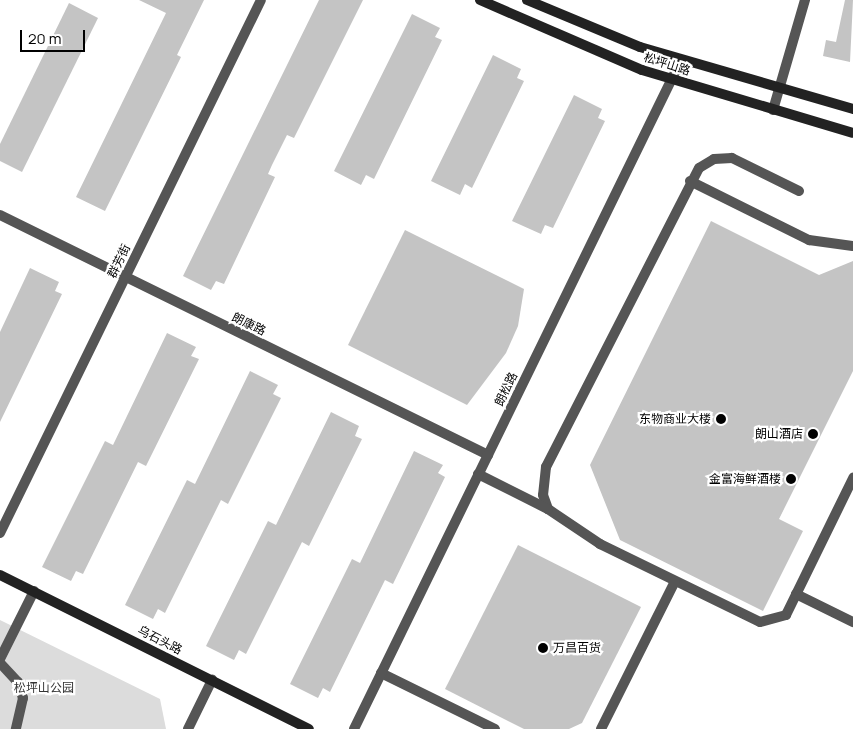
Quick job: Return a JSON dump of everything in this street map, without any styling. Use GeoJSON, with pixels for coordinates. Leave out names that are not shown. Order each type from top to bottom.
{"type":"FeatureCollection","features":[{"type":"Feature","properties":{"kind":"street","name":"群芳街"},"geometry":{"type":"LineString","coordinates":[[0,533],[261,0]]}},
{"type":"Feature","properties":{"kind":"street","name":"松坪山路"},"geometry":{"type":"LineString","coordinates":[[480,0],[577,45],[671,79],[853,133]]}},
{"type":"Feature","properties":{"kind":"street","name":"松坪山路"},"geometry":{"type":"LineString","coordinates":[[528,0],[681,60],[853,109]]}},
{"type":"Feature","properties":{"kind":"street"},"geometry":{"type":"LineString","coordinates":[[773,110],[805,0]]}},
{"type":"Feature","properties":{"kind":"street","name":"朗松路"},"geometry":{"type":"LineString","coordinates":[[354,729],[681,60]]}},
{"type":"Feature","properties":{"kind":"street"},"geometry":{"type":"LineString","coordinates":[[548,509],[543,489],[546,467],[690,181],[706,162],[723,157],[799,191]]}},
{"type":"Feature","properties":{"kind":"street"},"geometry":{"type":"LineString","coordinates":[[690,181],[809,240],[853,246]]}},
{"type":"Feature","properties":{"kind":"street","name":"朗康路"},"geometry":{"type":"LineString","coordinates":[[0,215],[488,455]]}},
{"type":"Feature","properties":{"kind":"street"},"geometry":{"type":"LineString","coordinates":[[478,474],[548,509],[600,544],[760,622],[786,615],[853,478]]}},
{"type":"Feature","properties":{"kind":"street","name":"乌石头路"},"geometry":{"type":"LineString","coordinates":[[0,574],[309,729]]}},
{"type":"Feature","properties":{"kind":"street"},"geometry":{"type":"LineString","coordinates":[[601,729],[674,581]]}},
{"type":"Feature","properties":{"kind":"street"},"geometry":{"type":"LineString","coordinates":[[0,659],[34,592]]}},
{"type":"Feature","properties":{"kind":"street"},"geometry":{"type":"LineString","coordinates":[[796,594],[853,622]]}},
{"type":"Feature","properties":{"kind":"street"},"geometry":{"type":"LineString","coordinates":[[0,663],[18,682],[23,698],[16,729]]}},
{"type":"Feature","properties":{"kind":"street"},"geometry":{"type":"LineString","coordinates":[[381,673],[495,729]]}},
{"type":"Feature","properties":{"kind":"street"},"geometry":{"type":"LineString","coordinates":[[188,729],[212,680]]}},
{"type":"Feature","properties":{"kind":"green space","name":"松坪山公园"},"geometry":{"type":"Polygon","coordinates":[[[0,620],[160,699],[166,729],[0,729],[0,620]]]}},
{"type":"Feature","properties":{"kind":"building"},"geometry":{"type":"Polygon","coordinates":[[[139,0],[204,0],[177,55],[181,57],[105,211],[76,197],[166,13],[139,0]]]}},
{"type":"Feature","properties":{"kind":"building"},"geometry":{"type":"Polygon","coordinates":[[[319,0],[363,0],[294,138],[287,135],[272,165],[268,174],[275,177],[224,284],[216,281],[211,290],[183,276],[319,0]]]}},
{"type":"Feature","properties":{"kind":"building"},"geometry":{"type":"Polygon","coordinates":[[[845,0],[853,0],[850,62],[823,56],[826,40],[836,42],[845,0]]]}},
{"type":"Feature","properties":{"kind":"building"},"geometry":{"type":"Polygon","coordinates":[[[69,3],[98,18],[22,172],[0,161],[0,144],[69,3]]]}},
{"type":"Feature","properties":{"kind":"building"},"geometry":{"type":"Polygon","coordinates":[[[412,14],[440,28],[435,37],[442,40],[374,179],[366,175],[361,185],[334,171],[412,14]]]}},
{"type":"Feature","properties":{"kind":"building"},"geometry":{"type":"Polygon","coordinates":[[[493,55],[521,69],[517,78],[524,81],[472,188],[465,184],[460,195],[431,181],[493,55]]]}},
{"type":"Feature","properties":{"kind":"building"},"geometry":{"type":"Polygon","coordinates":[[[574,95],[602,109],[598,118],[605,121],[553,228],[545,225],[541,234],[512,221],[574,95]]]}},
{"type":"Feature","properties":{"kind":"building","name":"东物商业大楼"},"geometry":{"type":"Polygon","coordinates":[[[711,221],[819,275],[853,261],[853,371],[779,519],[803,531],[763,611],[620,540],[590,465],[711,221]]]}},
{"type":"Feature","properties":{"kind":"building"},"geometry":{"type":"Polygon","coordinates":[[[405,230],[524,289],[518,326],[506,353],[467,405],[348,345],[405,230]]]}},
{"type":"Feature","properties":{"kind":"building"},"geometry":{"type":"Polygon","coordinates":[[[30,268],[59,282],[55,291],[62,294],[0,422],[0,332],[30,268]]]}},
{"type":"Feature","properties":{"kind":"building"},"geometry":{"type":"Polygon","coordinates":[[[167,333],[196,347],[191,356],[199,359],[146,466],[138,462],[83,574],[76,571],[71,581],[42,567],[105,441],[113,445],[167,333]]]}},
{"type":"Feature","properties":{"kind":"building"},"geometry":{"type":"Polygon","coordinates":[[[250,371],[278,385],[273,394],[281,398],[228,504],[221,500],[165,613],[158,609],[153,619],[125,605],[187,480],[195,484],[250,371]]]}},
{"type":"Feature","properties":{"kind":"building"},"geometry":{"type":"Polygon","coordinates":[[[331,412],[359,426],[355,436],[362,439],[309,546],[302,542],[246,654],[239,650],[234,660],[206,646],[268,521],[276,525],[331,412]]]}},
{"type":"Feature","properties":{"kind":"building"},"geometry":{"type":"Polygon","coordinates":[[[414,451],[443,465],[438,473],[445,477],[393,584],[385,580],[330,692],[323,688],[318,698],[290,684],[352,559],[360,563],[414,451]]]}},
{"type":"Feature","properties":{"kind":"building","name":"万昌百货"},"geometry":{"type":"Polygon","coordinates":[[[518,545],[641,607],[582,723],[569,729],[524,729],[445,689],[518,545]]]}},
{"type":"Feature","properties":{"kind":"place","name":"东物商业大楼"},"geometry":{"type":"Point","coordinates":[721,419]}},
{"type":"Feature","properties":{"kind":"place","name":"朗山酒店"},"geometry":{"type":"Point","coordinates":[813,434]}},
{"type":"Feature","properties":{"kind":"place","name":"金富海鲜酒楼"},"geometry":{"type":"Point","coordinates":[791,479]}},
{"type":"Feature","properties":{"kind":"place","name":"万昌百货"},"geometry":{"type":"Point","coordinates":[543,648]}}]}
